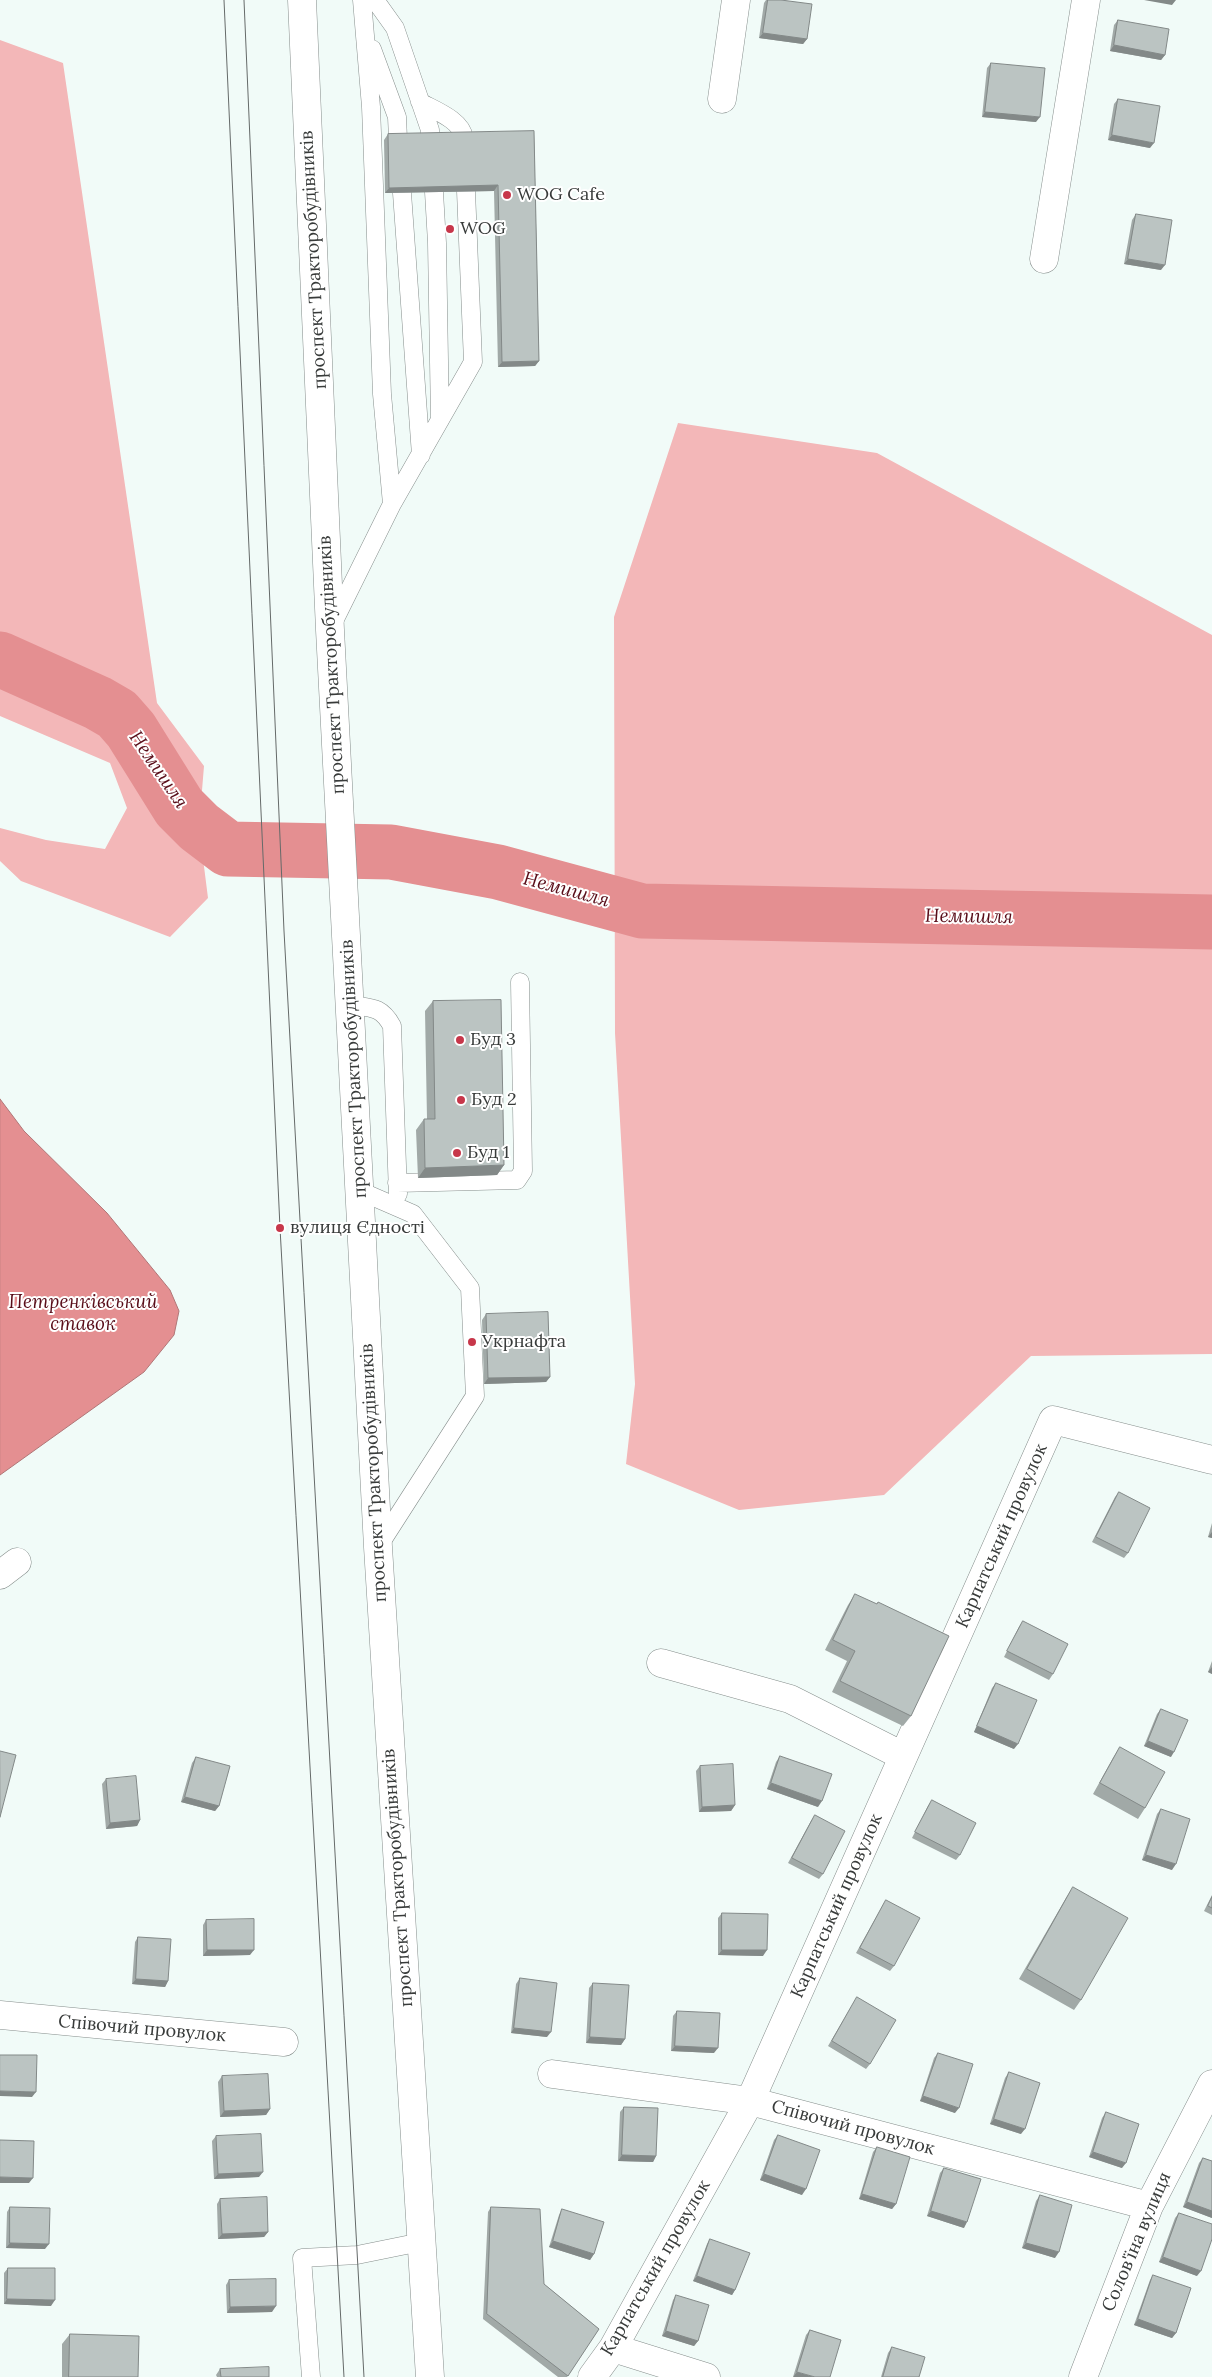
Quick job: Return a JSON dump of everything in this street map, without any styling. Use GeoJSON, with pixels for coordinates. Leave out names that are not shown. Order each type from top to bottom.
{"type":"FeatureCollection","features":[{"type":"Feature","properties":{"kind":"street","name":"проспект Тракторобудівників"},"geometry":{"type":"LineString","coordinates":[[302,0],[330,630],[378,1547],[430,2377]]}},
{"type":"Feature","properties":{"kind":"street"},"geometry":{"type":"LineString","coordinates":[[722,99],[736,0]]}},
{"type":"Feature","properties":{"kind":"street"},"geometry":{"type":"LineString","coordinates":[[1044,259],[1086,0]]}},
{"type":"Feature","properties":{"kind":"street","name":"Карпатський провулок"},"geometry":{"type":"LineString","coordinates":[[592,2377],[613,2348],[750,2101],[1053,1420],[1212,1460]]}},
{"type":"Feature","properties":{"kind":"street"},"geometry":{"type":"LineString","coordinates":[[661,1663],[790,1699],[903,1756]]}},
{"type":"Feature","properties":{"kind":"street","name":"Співочий провулок"},"geometry":{"type":"LineString","coordinates":[[0,2015],[284,2042]]}},
{"type":"Feature","properties":{"kind":"street","name":"Співочий провулок"},"geometry":{"type":"LineString","coordinates":[[552,2074],[750,2101],[1148,2206]]}},
{"type":"Feature","properties":{"kind":"street","name":"Солов'їна вулиця"},"geometry":{"type":"LineString","coordinates":[[1083,2377],[1148,2206],[1212,2084]]}},
{"type":"Feature","properties":{"kind":"street"},"geometry":{"type":"LineString","coordinates":[[613,2348],[706,2377]]}},
{"type":"Feature","properties":{"kind":"lane"},"geometry":{"type":"LineString","coordinates":[[362,0],[371,107],[382,394],[392,504]]}},
{"type":"Feature","properties":{"kind":"lane"},"geometry":{"type":"LineString","coordinates":[[375,0],[395,28],[430,130],[430,139]]}},
{"type":"Feature","properties":{"kind":"lane"},"geometry":{"type":"LineString","coordinates":[[364,27],[397,117],[398,140]]}},
{"type":"Feature","properties":{"kind":"lane"},"geometry":{"type":"LineString","coordinates":[[420,102],[457,124],[463,132],[464,138]]}},
{"type":"Feature","properties":{"kind":"lane"},"geometry":{"type":"LineString","coordinates":[[330,630],[392,504],[473,362],[466,191]]}},
{"type":"Feature","properties":{"kind":"lane"},"geometry":{"type":"LineString","coordinates":[[434,192],[438,243],[440,420]]}},
{"type":"Feature","properties":{"kind":"lane"},"geometry":{"type":"LineString","coordinates":[[402,193],[421,456]]}},
{"type":"Feature","properties":{"kind":"lane"},"geometry":{"type":"LineString","coordinates":[[397,1183],[517,1180],[523,1171],[520,982]]}},
{"type":"Feature","properties":{"kind":"lane"},"geometry":{"type":"LineString","coordinates":[[351,1005],[376,1008],[386,1016],[392,1026],[398,1207]]}},
{"type":"Feature","properties":{"kind":"lane"},"geometry":{"type":"LineString","coordinates":[[360,1191],[413,1214],[470,1288],[475,1396],[378,1547]]}},
{"type":"Feature","properties":{"kind":"lane"},"geometry":{"type":"LineString","coordinates":[[312,2377],[302,2258],[357,2255],[422,2242]]}},
{"type":"Feature","properties":{"kind":"shaded area"},"geometry":{"type":"Polygon","coordinates":[[[0,40],[63,63],[157,703],[204,766],[199,827],[208,898],[170,937],[21,881],[0,861],[0,828],[46,840],[105,849],[127,808],[110,763],[0,716],[0,40]]]}},
{"type":"Feature","properties":{"kind":"shaded area"},"geometry":{"type":"Polygon","coordinates":[[[678,423],[877,453],[1212,635],[1212,1354],[1031,1356],[884,1495],[739,1510],[626,1464],[635,1384],[615,1033],[614,617],[678,423]]]}},
{"type":"Feature","properties":{"kind":"water","name":"Петренківський ставок"},"geometry":{"type":"Polygon","coordinates":[[[0,1099],[24,1131],[107,1213],[170,1290],[179,1311],[174,1335],[144,1372],[0,1475],[0,1099]]]}},
{"type":"Feature","properties":{"kind":"building"},"geometry":{"type":"Polygon","coordinates":[[[768,0],[812,4],[807,39],[763,33],[768,0]]]}},
{"type":"Feature","properties":{"kind":"building"},"geometry":{"type":"Polygon","coordinates":[[[1118,20],[1169,29],[1165,55],[1114,45],[1118,20]]]}},
{"type":"Feature","properties":{"kind":"building"},"geometry":{"type":"Polygon","coordinates":[[[991,63],[1045,68],[1040,117],[985,112],[991,63]]]}},
{"type":"Feature","properties":{"kind":"building"},"geometry":{"type":"Polygon","coordinates":[[[1118,99],[1160,106],[1154,143],[1112,135],[1118,99]]]}},
{"type":"Feature","properties":{"kind":"building"},"geometry":{"type":"Polygon","coordinates":[[[534,131],[539,361],[502,362],[498,185],[389,188],[388,134],[534,131]]]}},
{"type":"Feature","properties":{"kind":"building"},"geometry":{"type":"Polygon","coordinates":[[[1136,214],[1172,220],[1165,265],[1128,259],[1136,214]]]}},
{"type":"Feature","properties":{"kind":"building"},"geometry":{"type":"Polygon","coordinates":[[[501,1000],[504,1165],[425,1168],[424,1119],[435,1119],[433,1001],[501,1000]]]}},
{"type":"Feature","properties":{"kind":"building"},"geometry":{"type":"Polygon","coordinates":[[[548,1312],[550,1377],[488,1378],[486,1314],[548,1312]]]}},
{"type":"Feature","properties":{"kind":"building"},"geometry":{"type":"Polygon","coordinates":[[[1119,1492],[1150,1508],[1128,1553],[1096,1537],[1119,1492]]]}},
{"type":"Feature","properties":{"kind":"building"},"geometry":{"type":"Polygon","coordinates":[[[855,1594],[877,1604],[878,1602],[949,1636],[911,1716],[840,1681],[855,1651],[833,1640],[855,1594]]]}},
{"type":"Feature","properties":{"kind":"building"},"geometry":{"type":"Polygon","coordinates":[[[1023,1621],[1068,1644],[1053,1674],[1007,1651],[1023,1621]]]}},
{"type":"Feature","properties":{"kind":"building"},"geometry":{"type":"Polygon","coordinates":[[[996,1683],[1037,1700],[1018,1744],[977,1726],[996,1683]]]}},
{"type":"Feature","properties":{"kind":"building"},"geometry":{"type":"Polygon","coordinates":[[[1161,1709],[1188,1720],[1174,1752],[1148,1741],[1161,1709]]]}},
{"type":"Feature","properties":{"kind":"building"},"geometry":{"type":"Polygon","coordinates":[[[1120,1747],[1165,1772],[1145,1808],[1100,1783],[1120,1747]]]}},
{"type":"Feature","properties":{"kind":"building"},"geometry":{"type":"Polygon","coordinates":[[[0,1751],[16,1755],[0,1817],[0,1751]]]}},
{"type":"Feature","properties":{"kind":"building"},"geometry":{"type":"Polygon","coordinates":[[[780,1756],[832,1774],[822,1801],[771,1783],[780,1756]]]}},
{"type":"Feature","properties":{"kind":"building"},"geometry":{"type":"Polygon","coordinates":[[[196,1757],[230,1766],[219,1806],[185,1797],[196,1757]]]}},
{"type":"Feature","properties":{"kind":"building"},"geometry":{"type":"Polygon","coordinates":[[[733,1764],[735,1805],[702,1807],[700,1766],[733,1764]]]}},
{"type":"Feature","properties":{"kind":"building"},"geometry":{"type":"Polygon","coordinates":[[[136,1776],[140,1820],[110,1823],[106,1779],[136,1776]]]}},
{"type":"Feature","properties":{"kind":"building"},"geometry":{"type":"Polygon","coordinates":[[[932,1800],[976,1823],[960,1855],[915,1832],[932,1800]]]}},
{"type":"Feature","properties":{"kind":"building"},"geometry":{"type":"Polygon","coordinates":[[[1161,1809],[1190,1819],[1176,1864],[1146,1855],[1161,1809]]]}},
{"type":"Feature","properties":{"kind":"building"},"geometry":{"type":"Polygon","coordinates":[[[815,1815],[845,1831],[823,1874],[792,1858],[815,1815]]]}},
{"type":"Feature","properties":{"kind":"building"},"geometry":{"type":"Polygon","coordinates":[[[1073,1887],[1128,1918],[1081,2000],[1027,1969],[1073,1887]]]}},
{"type":"Feature","properties":{"kind":"building"},"geometry":{"type":"Polygon","coordinates":[[[1212,1897],[1212,1908],[1208,1906],[1212,1897]]]}},
{"type":"Feature","properties":{"kind":"building"},"geometry":{"type":"Polygon","coordinates":[[[886,1900],[920,1918],[894,1966],[860,1948],[886,1900]]]}},
{"type":"Feature","properties":{"kind":"building"},"geometry":{"type":"Polygon","coordinates":[[[722,1913],[768,1914],[767,1950],[722,1950],[722,1913]]]}},
{"type":"Feature","properties":{"kind":"building"},"geometry":{"type":"Polygon","coordinates":[[[254,1919],[254,1950],[207,1950],[206,1920],[254,1919]]]}},
{"type":"Feature","properties":{"kind":"building"},"geometry":{"type":"Polygon","coordinates":[[[138,1937],[171,1939],[168,1981],[136,1979],[138,1937]]]}},
{"type":"Feature","properties":{"kind":"building"},"geometry":{"type":"Polygon","coordinates":[[[520,1978],[557,1983],[551,2032],[514,2028],[520,1978]]]}},
{"type":"Feature","properties":{"kind":"building"},"geometry":{"type":"Polygon","coordinates":[[[593,1983],[629,1985],[625,2039],[590,2037],[593,1983]]]}},
{"type":"Feature","properties":{"kind":"building"},"geometry":{"type":"Polygon","coordinates":[[[857,1997],[896,2020],[870,2064],[832,2041],[857,1997]]]}},
{"type":"Feature","properties":{"kind":"building"},"geometry":{"type":"Polygon","coordinates":[[[677,2011],[720,2013],[718,2048],[675,2046],[677,2011]]]}},
{"type":"Feature","properties":{"kind":"building"},"geometry":{"type":"Polygon","coordinates":[[[938,2053],[973,2064],[959,2108],[923,2096],[938,2053]]]}},
{"type":"Feature","properties":{"kind":"building"},"geometry":{"type":"Polygon","coordinates":[[[0,2055],[37,2055],[36,2092],[0,2091],[0,2055]]]}},
{"type":"Feature","properties":{"kind":"building"},"geometry":{"type":"Polygon","coordinates":[[[1009,2072],[1040,2083],[1025,2129],[994,2119],[1009,2072]]]}},
{"type":"Feature","properties":{"kind":"building"},"geometry":{"type":"Polygon","coordinates":[[[268,2074],[270,2109],[224,2111],[222,2076],[268,2074]]]}},
{"type":"Feature","properties":{"kind":"building"},"geometry":{"type":"Polygon","coordinates":[[[624,2107],[658,2108],[656,2156],[622,2155],[624,2107]]]}},
{"type":"Feature","properties":{"kind":"building"},"geometry":{"type":"Polygon","coordinates":[[[1106,2112],[1139,2124],[1126,2163],[1093,2152],[1106,2112]]]}},
{"type":"Feature","properties":{"kind":"building"},"geometry":{"type":"Polygon","coordinates":[[[261,2134],[263,2172],[218,2174],[216,2136],[261,2134]]]}},
{"type":"Feature","properties":{"kind":"building"},"geometry":{"type":"Polygon","coordinates":[[[778,2135],[820,2150],[806,2189],[764,2174],[778,2135]]]}},
{"type":"Feature","properties":{"kind":"building"},"geometry":{"type":"Polygon","coordinates":[[[0,2140],[34,2141],[33,2178],[0,2177],[0,2140]]]}},
{"type":"Feature","properties":{"kind":"building"},"geometry":{"type":"Polygon","coordinates":[[[877,2147],[910,2157],[896,2204],[862,2194],[877,2147]]]}},
{"type":"Feature","properties":{"kind":"building"},"geometry":{"type":"Polygon","coordinates":[[[1203,2158],[1212,2161],[1212,2211],[1187,2202],[1203,2158]]]}},
{"type":"Feature","properties":{"kind":"building"},"geometry":{"type":"Polygon","coordinates":[[[944,2168],[981,2179],[967,2222],[931,2211],[944,2168]]]}},
{"type":"Feature","properties":{"kind":"building"},"geometry":{"type":"Polygon","coordinates":[[[1040,2195],[1072,2205],[1059,2252],[1026,2243],[1040,2195]]]}},
{"type":"Feature","properties":{"kind":"building"},"geometry":{"type":"Polygon","coordinates":[[[267,2197],[268,2232],[222,2234],[220,2199],[267,2197]]]}},
{"type":"Feature","properties":{"kind":"building"},"geometry":{"type":"Polygon","coordinates":[[[10,2207],[50,2208],[49,2244],[10,2243],[10,2207]]]}},
{"type":"Feature","properties":{"kind":"building"},"geometry":{"type":"Polygon","coordinates":[[[491,2207],[540,2209],[544,2284],[599,2329],[568,2376],[487,2314],[491,2207]]]}},
{"type":"Feature","properties":{"kind":"building"},"geometry":{"type":"Polygon","coordinates":[[[562,2209],[604,2222],[594,2254],[553,2241],[562,2209]]]}},
{"type":"Feature","properties":{"kind":"building"},"geometry":{"type":"Polygon","coordinates":[[[1179,2213],[1212,2224],[1212,2239],[1201,2271],[1163,2257],[1179,2213]]]}},
{"type":"Feature","properties":{"kind":"building"},"geometry":{"type":"Polygon","coordinates":[[[710,2239],[750,2253],[735,2290],[697,2276],[710,2239]]]}},
{"type":"Feature","properties":{"kind":"building"},"geometry":{"type":"Polygon","coordinates":[[[8,2268],[55,2268],[55,2300],[7,2299],[8,2268]]]}},
{"type":"Feature","properties":{"kind":"building"},"geometry":{"type":"Polygon","coordinates":[[[1153,2275],[1191,2288],[1176,2333],[1138,2319],[1153,2275]]]}},
{"type":"Feature","properties":{"kind":"building"},"geometry":{"type":"Polygon","coordinates":[[[276,2279],[276,2306],[230,2307],[229,2280],[276,2279]]]}},
{"type":"Feature","properties":{"kind":"building"},"geometry":{"type":"Polygon","coordinates":[[[676,2295],[709,2305],[698,2341],[666,2331],[676,2295]]]}},
{"type":"Feature","properties":{"kind":"building"},"geometry":{"type":"Polygon","coordinates":[[[810,2330],[841,2340],[830,2377],[815,2377],[797,2372],[810,2330]]]}},
{"type":"Feature","properties":{"kind":"building"},"geometry":{"type":"Polygon","coordinates":[[[70,2334],[139,2336],[138,2377],[69,2377],[70,2334]]]}},
{"type":"Feature","properties":{"kind":"building"},"geometry":{"type":"Polygon","coordinates":[[[892,2347],[925,2357],[919,2377],[883,2377],[892,2347]]]}},
{"type":"Feature","properties":{"kind":"building"},"geometry":{"type":"Polygon","coordinates":[[[269,2367],[269,2377],[221,2377],[220,2369],[269,2367]]]}},
{"type":"Feature","properties":{"kind":"waterway","name":"Немишля"},"geometry":{"type":"LineString","coordinates":[[0,659],[98,703],[117,714],[131,730],[179,807],[199,827],[228,849],[391,852],[498,872],[642,911],[1212,922]]}},
{"type":"Feature","properties":{"kind":"tram line"},"geometry":{"type":"LineString","coordinates":[[224,0],[280,1228],[344,2377]]}},
{"type":"Feature","properties":{"kind":"tram line"},"geometry":{"type":"LineString","coordinates":[[244,0],[284,931],[364,2377]]}},
{"type":"Feature","properties":{"kind":"place","name":"WOG Cafe"},"geometry":{"type":"Point","coordinates":[507,195]}},
{"type":"Feature","properties":{"kind":"place","name":"WOG"},"geometry":{"type":"Point","coordinates":[450,229]}},
{"type":"Feature","properties":{"kind":"place","name":"Буд 3"},"geometry":{"type":"Point","coordinates":[460,1040]}},
{"type":"Feature","properties":{"kind":"place","name":"Буд 2"},"geometry":{"type":"Point","coordinates":[461,1100]}},
{"type":"Feature","properties":{"kind":"place","name":"Буд 1"},"geometry":{"type":"Point","coordinates":[457,1153]}},
{"type":"Feature","properties":{"kind":"place","name":"вулиця Єдності"},"geometry":{"type":"Point","coordinates":[280,1228]}},
{"type":"Feature","properties":{"kind":"place","name":"Укрнафта"},"geometry":{"type":"Point","coordinates":[472,1342]}}]}
